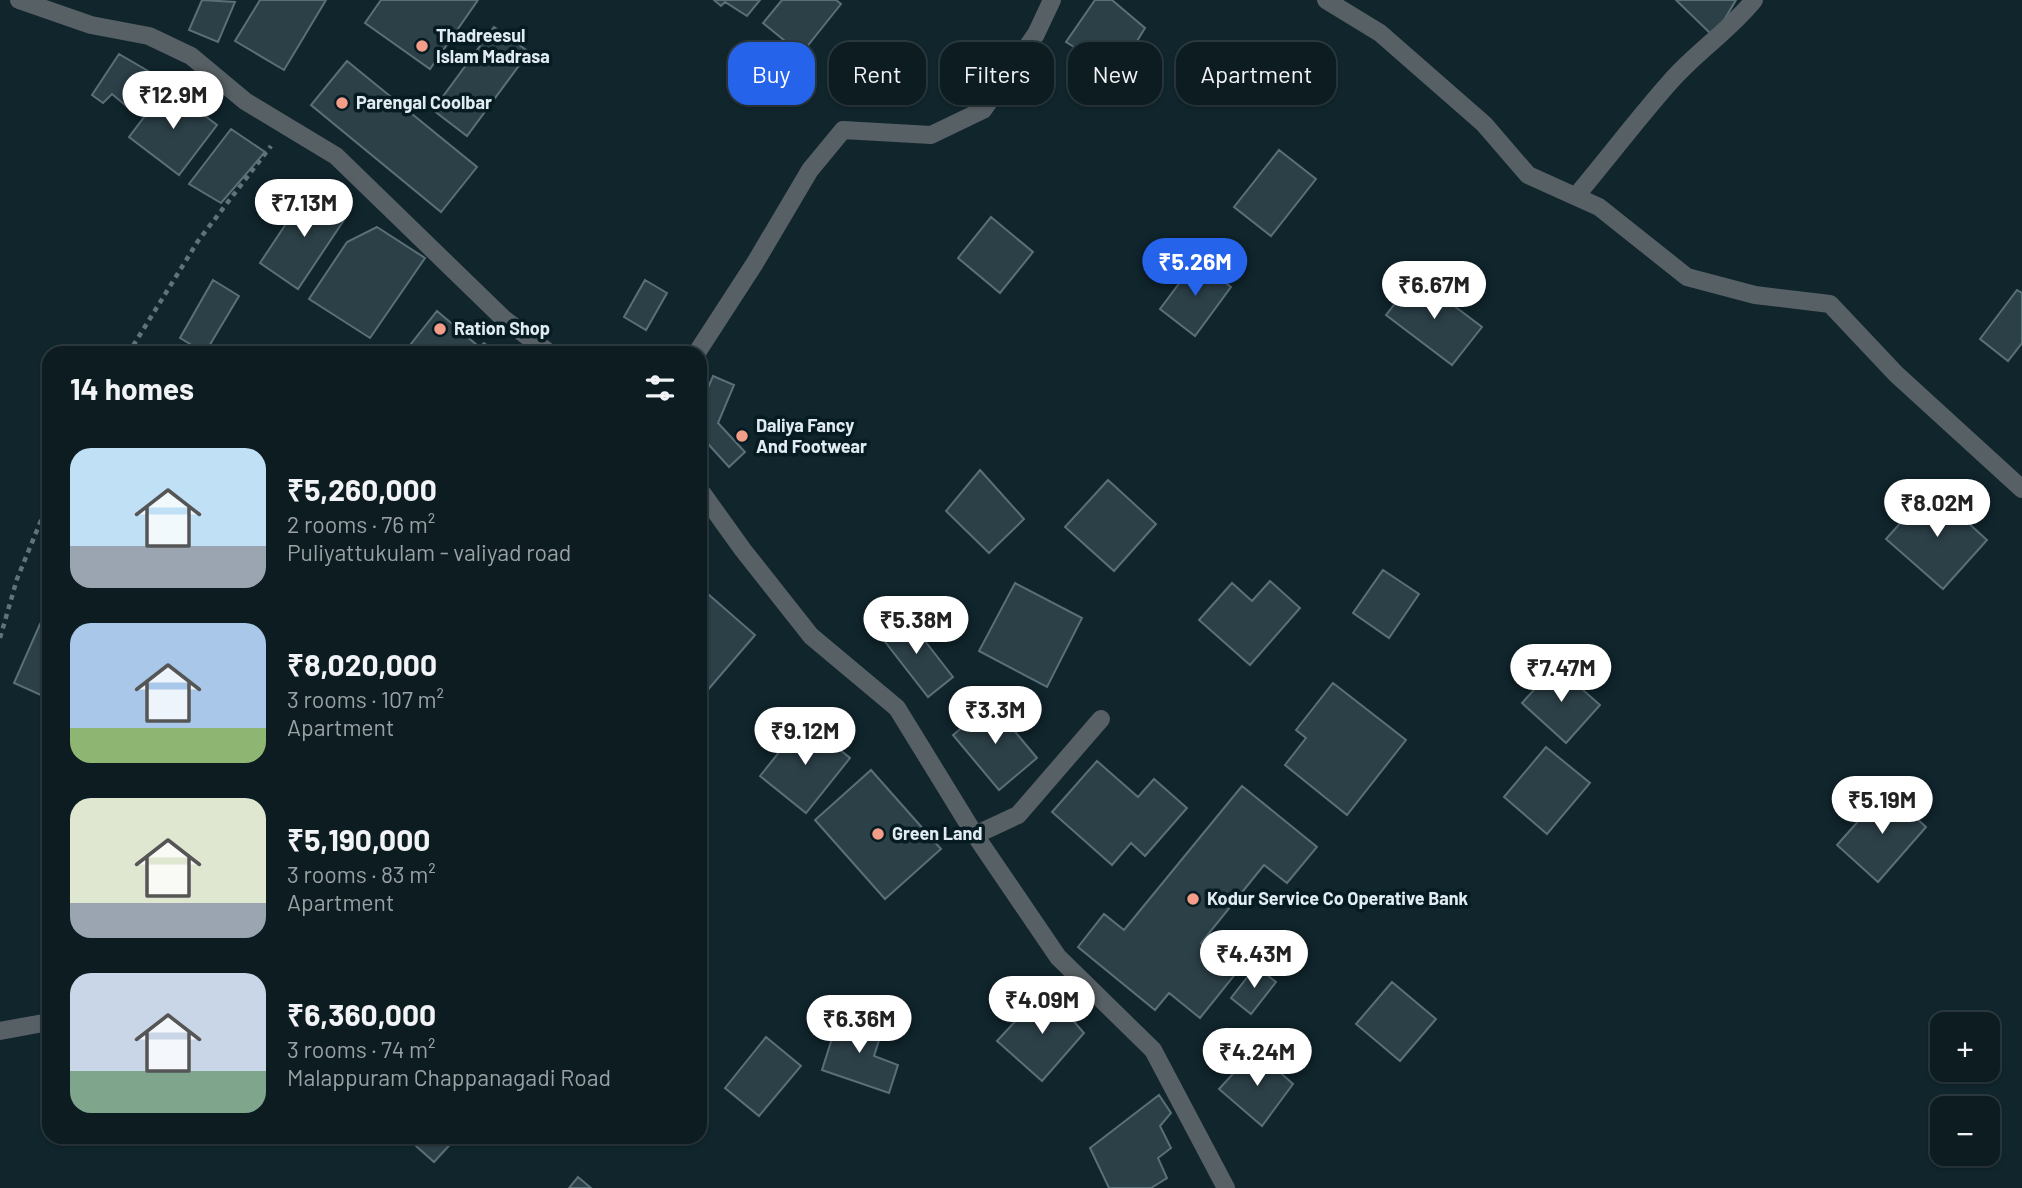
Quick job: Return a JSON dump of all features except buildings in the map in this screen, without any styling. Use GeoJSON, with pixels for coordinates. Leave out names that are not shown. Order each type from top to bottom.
{"type":"FeatureCollection","features":[{"type":"Feature","properties":{"kind":"street"},"geometry":{"type":"LineString","coordinates":[[19,0],[91,25],[149,36],[191,56],[245,101],[336,156],[504,319],[540,346]]}},
{"type":"Feature","properties":{"kind":"street"},"geometry":{"type":"LineString","coordinates":[[701,346],[755,263],[810,170],[843,130],[931,135],[983,110],[1036,34],[1052,0]]}},
{"type":"Feature","properties":{"kind":"street"},"geometry":{"type":"LineString","coordinates":[[1326,0],[1380,33],[1484,124],[1528,175],[1599,206],[1687,277],[1755,295],[1830,304],[1896,374],[2022,489]]}},
{"type":"Feature","properties":{"kind":"street"},"geometry":{"type":"LineString","coordinates":[[1580,198],[1581,190],[1670,81],[1703,48],[1738,21],[1754,0]]}},
{"type":"Feature","properties":{"kind":"street"},"geometry":{"type":"LineString","coordinates":[[707,500],[811,636],[897,708],[975,835],[1058,957],[1153,1050],[1226,1188]]}},
{"type":"Feature","properties":{"kind":"street"},"geometry":{"type":"LineString","coordinates":[[975,835],[1018,815],[1101,719]]}},
{"type":"Feature","properties":{"kind":"street"},"geometry":{"type":"LineString","coordinates":[[0,1031],[42,1023]]}},
{"type":"Feature","properties":{"kind":"path"},"geometry":{"type":"LineString","coordinates":[[133,346],[198,241],[286,125]]}},
{"type":"Feature","properties":{"kind":"path"},"geometry":{"type":"LineString","coordinates":[[0,638],[17,579],[42,518]]}},
{"type":"Feature","properties":{"kind":"place","name":"Thadreesul Islam Madrasa"},"geometry":{"type":"Point","coordinates":[422,46]}},
{"type":"Feature","properties":{"kind":"place","name":"Parengal Coolbar"},"geometry":{"type":"Point","coordinates":[342,103]}},
{"type":"Feature","properties":{"kind":"place","name":"Ration Shop"},"geometry":{"type":"Point","coordinates":[440,329]}},
{"type":"Feature","properties":{"kind":"place","name":"Daliya Fancy And Footwear"},"geometry":{"type":"Point","coordinates":[742,436]}},
{"type":"Feature","properties":{"kind":"place","name":"Green Land"},"geometry":{"type":"Point","coordinates":[878,834]}},
{"type":"Feature","properties":{"kind":"place","name":"Kodur Service Co Operative Bank"},"geometry":{"type":"Point","coordinates":[1193,899]}}]}
